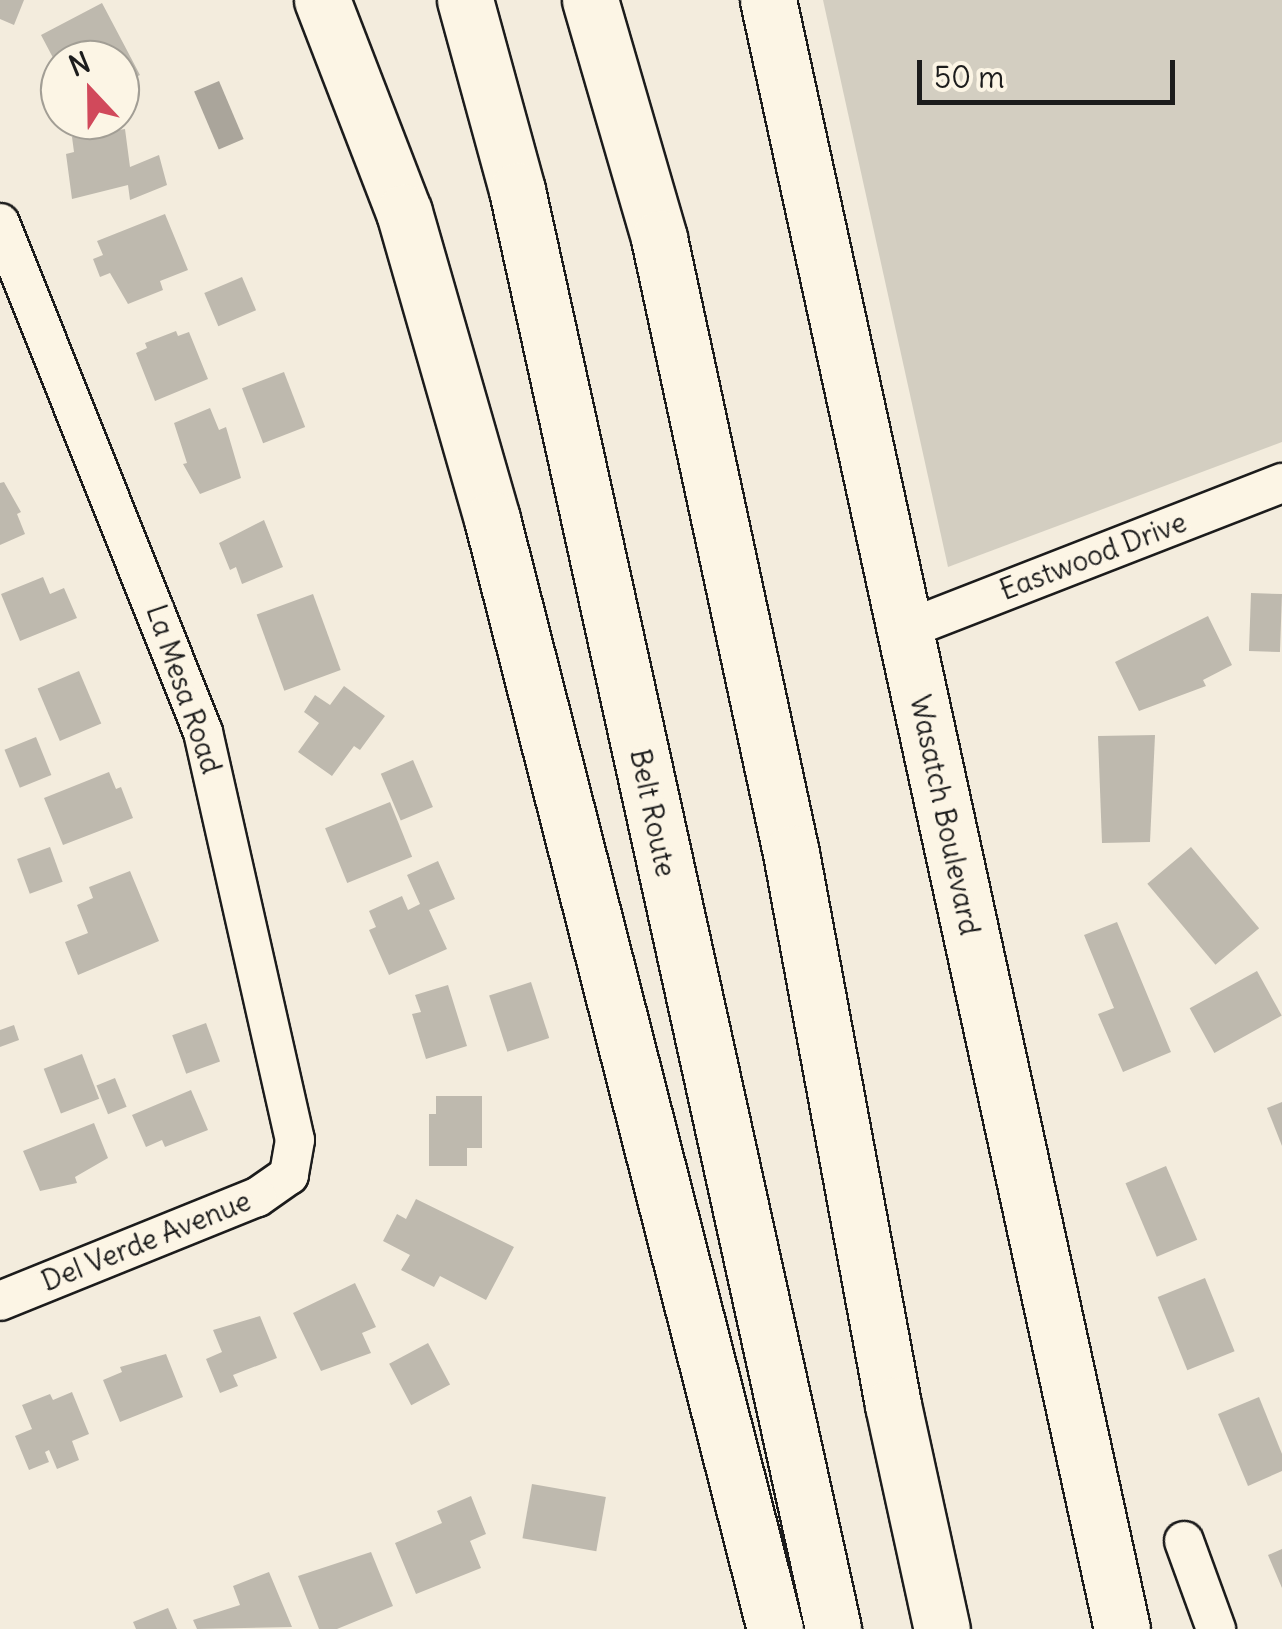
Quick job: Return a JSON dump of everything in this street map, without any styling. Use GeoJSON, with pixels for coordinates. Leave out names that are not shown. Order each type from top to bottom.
{"type":"FeatureCollection","features":[{"type":"Feature","properties":{"kind":"main road"},"geometry":{"type":"LineString","coordinates":[[322,0],[404,212],[492,519],[775,1629]]}},
{"type":"Feature","properties":{"kind":"main road","name":"Belt Route"},"geometry":{"type":"LineString","coordinates":[[465,0],[516,190],[833,1629]]}},
{"type":"Feature","properties":{"kind":"main road"},"geometry":{"type":"LineString","coordinates":[[590,0],[659,238],[791,854],[894,1405],[942,1629]]}},
{"type":"Feature","properties":{"kind":"main road","name":"Wasatch Boulevard"},"geometry":{"type":"LineString","coordinates":[[768,0],[1122,1629]]}},
{"type":"Feature","properties":{"kind":"street","name":"La Mesa Road"},"geometry":{"type":"LineString","coordinates":[[0,223],[204,732],[294,1122],[289,1175]]}},
{"type":"Feature","properties":{"kind":"street","name":"Eastwood Drive"},"geometry":{"type":"LineString","coordinates":[[905,630],[1282,483]]}},
{"type":"Feature","properties":{"kind":"street","name":"Del Verde Avenue"},"geometry":{"type":"LineString","coordinates":[[0,1301],[238,1205],[289,1175]]}},
{"type":"Feature","properties":{"kind":"street"},"geometry":{"type":"LineString","coordinates":[[1184,1541],[1216,1629]]}},
{"type":"Feature","properties":{"kind":"shaded area"},"geometry":{"type":"Polygon","coordinates":[[[823,0],[1282,0],[1282,442],[948,567],[823,0]]]}},
{"type":"Feature","properties":{"kind":"shaded area"},"geometry":{"type":"Polygon","coordinates":[[[219,81],[244,139],[219,150],[194,92],[219,81]]]}},
{"type":"Feature","properties":{"kind":"building"},"geometry":{"type":"Polygon","coordinates":[[[0,0],[24,0],[14,25],[0,19],[0,0]]]}},
{"type":"Feature","properties":{"kind":"building"},"geometry":{"type":"Polygon","coordinates":[[[102,3],[122,40],[44,40],[41,35],[102,3]]]}},
{"type":"Feature","properties":{"kind":"building"},"geometry":{"type":"Polygon","coordinates":[[[72,140],[126,140],[130,167],[159,155],[167,185],[130,200],[128,185],[72,199],[66,154],[74,152],[72,140]]]}},
{"type":"Feature","properties":{"kind":"building"},"geometry":{"type":"Polygon","coordinates":[[[165,214],[188,270],[160,281],[163,290],[128,304],[110,273],[100,277],[93,259],[103,255],[97,241],[165,214]]]}},
{"type":"Feature","properties":{"kind":"building"},"geometry":{"type":"Polygon","coordinates":[[[242,277],[256,310],[218,326],[204,293],[242,277]]]}},
{"type":"Feature","properties":{"kind":"building"},"geometry":{"type":"Polygon","coordinates":[[[176,331],[178,336],[189,332],[208,379],[155,401],[136,353],[147,348],[145,343],[176,331]]]}},
{"type":"Feature","properties":{"kind":"building"},"geometry":{"type":"Polygon","coordinates":[[[284,372],[305,427],[263,443],[242,388],[284,372]]]}},
{"type":"Feature","properties":{"kind":"building"},"geometry":{"type":"Polygon","coordinates":[[[210,408],[219,430],[226,427],[241,478],[200,494],[183,464],[187,463],[174,423],[210,408]]]}},
{"type":"Feature","properties":{"kind":"building"},"geometry":{"type":"Polygon","coordinates":[[[4,482],[21,512],[17,514],[25,534],[0,545],[0,483],[4,482]]]}},
{"type":"Feature","properties":{"kind":"building"},"geometry":{"type":"Polygon","coordinates":[[[264,520],[283,567],[242,584],[236,567],[230,570],[219,543],[264,520]]]}},
{"type":"Feature","properties":{"kind":"building"},"geometry":{"type":"Polygon","coordinates":[[[43,577],[50,594],[64,588],[77,618],[20,641],[1,594],[43,577]]]}},
{"type":"Feature","properties":{"kind":"building"},"geometry":{"type":"Polygon","coordinates":[[[1251,593],[1282,594],[1280,652],[1249,651],[1251,593]]]}},
{"type":"Feature","properties":{"kind":"building"},"geometry":{"type":"Polygon","coordinates":[[[313,594],[341,670],[284,691],[257,615],[313,594]]]}},
{"type":"Feature","properties":{"kind":"building"},"geometry":{"type":"Polygon","coordinates":[[[1208,616],[1232,665],[1203,680],[1206,686],[1139,711],[1115,662],[1208,616]]]}},
{"type":"Feature","properties":{"kind":"building"},"geometry":{"type":"Polygon","coordinates":[[[79,671],[101,723],[60,741],[38,689],[79,671]]]}},
{"type":"Feature","properties":{"kind":"building"},"geometry":{"type":"Polygon","coordinates":[[[344,686],[385,716],[360,750],[354,746],[332,776],[298,752],[319,723],[304,712],[315,695],[330,705],[344,686]]]}},
{"type":"Feature","properties":{"kind":"building"},"geometry":{"type":"Polygon","coordinates":[[[1155,735],[1150,842],[1102,843],[1098,736],[1155,735]]]}},
{"type":"Feature","properties":{"kind":"building"},"geometry":{"type":"Polygon","coordinates":[[[36,737],[51,775],[20,788],[4,750],[36,737]]]}},
{"type":"Feature","properties":{"kind":"building"},"geometry":{"type":"Polygon","coordinates":[[[413,760],[433,807],[401,821],[381,774],[413,760]]]}},
{"type":"Feature","properties":{"kind":"building"},"geometry":{"type":"Polygon","coordinates":[[[109,772],[116,789],[121,787],[133,818],[63,845],[44,798],[109,772]]]}},
{"type":"Feature","properties":{"kind":"building"},"geometry":{"type":"Polygon","coordinates":[[[390,802],[412,857],[347,883],[325,828],[390,802]]]}},
{"type":"Feature","properties":{"kind":"building"},"geometry":{"type":"Polygon","coordinates":[[[50,847],[63,882],[30,894],[17,859],[50,847]]]}},
{"type":"Feature","properties":{"kind":"building"},"geometry":{"type":"Polygon","coordinates":[[[1191,847],[1259,928],[1215,965],[1147,884],[1191,847]]]}},
{"type":"Feature","properties":{"kind":"building"},"geometry":{"type":"Polygon","coordinates":[[[438,861],[455,899],[429,910],[447,949],[389,975],[369,930],[376,927],[369,911],[402,896],[408,910],[420,904],[407,875],[438,861]]]}},
{"type":"Feature","properties":{"kind":"building"},"geometry":{"type":"Polygon","coordinates":[[[130,871],[159,941],[78,975],[65,942],[88,933],[77,905],[93,898],[89,887],[130,871]]]}},
{"type":"Feature","properties":{"kind":"building"},"geometry":{"type":"Polygon","coordinates":[[[1117,922],[1171,1052],[1123,1072],[1098,1014],[1114,1008],[1084,935],[1117,922]]]}},
{"type":"Feature","properties":{"kind":"building"},"geometry":{"type":"Polygon","coordinates":[[[1257,971],[1282,1016],[1214,1053],[1190,1008],[1257,971]]]}},
{"type":"Feature","properties":{"kind":"building"},"geometry":{"type":"Polygon","coordinates":[[[531,982],[549,1038],[507,1052],[489,996],[531,982]]]}},
{"type":"Feature","properties":{"kind":"building"},"geometry":{"type":"Polygon","coordinates":[[[448,985],[467,1046],[426,1059],[412,1014],[421,1012],[415,995],[448,985]]]}},
{"type":"Feature","properties":{"kind":"building"},"geometry":{"type":"Polygon","coordinates":[[[206,1023],[220,1062],[186,1074],[172,1035],[206,1023]]]}},
{"type":"Feature","properties":{"kind":"building"},"geometry":{"type":"Polygon","coordinates":[[[14,1025],[19,1040],[0,1047],[0,1030],[14,1025]]]}},
{"type":"Feature","properties":{"kind":"building"},"geometry":{"type":"Polygon","coordinates":[[[82,1054],[99,1099],[61,1114],[44,1069],[82,1054]]]}},
{"type":"Feature","properties":{"kind":"building"},"geometry":{"type":"Polygon","coordinates":[[[115,1078],[127,1107],[108,1114],[96,1085],[115,1078]]]}},
{"type":"Feature","properties":{"kind":"building"},"geometry":{"type":"Polygon","coordinates":[[[191,1090],[208,1130],[165,1147],[162,1140],[146,1147],[132,1115],[191,1090]]]}},
{"type":"Feature","properties":{"kind":"building"},"geometry":{"type":"Polygon","coordinates":[[[436,1096],[482,1096],[482,1148],[467,1148],[467,1166],[429,1166],[429,1114],[436,1114],[436,1096]]]}},
{"type":"Feature","properties":{"kind":"building"},"geometry":{"type":"Polygon","coordinates":[[[1282,1102],[1282,1146],[1267,1108],[1282,1102]]]}},
{"type":"Feature","properties":{"kind":"building"},"geometry":{"type":"Polygon","coordinates":[[[94,1123],[108,1158],[75,1177],[77,1183],[40,1191],[23,1151],[94,1123]]]}},
{"type":"Feature","properties":{"kind":"building"},"geometry":{"type":"Polygon","coordinates":[[[1166,1166],[1197,1240],[1157,1257],[1125,1183],[1166,1166]]]}},
{"type":"Feature","properties":{"kind":"building"},"geometry":{"type":"Polygon","coordinates":[[[416,1199],[514,1247],[486,1300],[440,1276],[434,1287],[401,1270],[410,1255],[383,1241],[397,1214],[406,1219],[416,1199]]]}},
{"type":"Feature","properties":{"kind":"building"},"geometry":{"type":"Polygon","coordinates":[[[1205,1278],[1235,1351],[1187,1370],[1158,1297],[1205,1278]]]}},
{"type":"Feature","properties":{"kind":"building"},"geometry":{"type":"Polygon","coordinates":[[[355,1283],[376,1327],[362,1333],[371,1353],[321,1371],[293,1313],[355,1283]]]}},
{"type":"Feature","properties":{"kind":"building"},"geometry":{"type":"Polygon","coordinates":[[[260,1316],[277,1358],[233,1375],[238,1386],[220,1393],[206,1359],[222,1352],[213,1330],[260,1316]]]}},
{"type":"Feature","properties":{"kind":"building"},"geometry":{"type":"Polygon","coordinates":[[[428,1343],[450,1384],[411,1405],[389,1364],[428,1343]]]}},
{"type":"Feature","properties":{"kind":"building"},"geometry":{"type":"Polygon","coordinates":[[[166,1354],[183,1397],[120,1422],[103,1380],[122,1372],[120,1367],[166,1354]]]}},
{"type":"Feature","properties":{"kind":"building"},"geometry":{"type":"Polygon","coordinates":[[[72,1392],[89,1434],[72,1441],[79,1460],[57,1469],[49,1450],[45,1452],[49,1462],[29,1470],[15,1436],[32,1429],[22,1405],[50,1394],[53,1400],[72,1392]]]}},
{"type":"Feature","properties":{"kind":"building"},"geometry":{"type":"Polygon","coordinates":[[[1259,1397],[1282,1454],[1282,1471],[1248,1486],[1218,1414],[1259,1397]]]}},
{"type":"Feature","properties":{"kind":"building"},"geometry":{"type":"Polygon","coordinates":[[[532,1484],[606,1497],[596,1551],[522,1538],[532,1484]]]}},
{"type":"Feature","properties":{"kind":"building"},"geometry":{"type":"Polygon","coordinates":[[[471,1496],[486,1534],[470,1541],[481,1568],[416,1594],[395,1543],[442,1523],[437,1511],[471,1496]]]}},
{"type":"Feature","properties":{"kind":"building"},"geometry":{"type":"Polygon","coordinates":[[[1282,1549],[1282,1588],[1268,1555],[1282,1549]]]}},
{"type":"Feature","properties":{"kind":"building"},"geometry":{"type":"Polygon","coordinates":[[[371,1552],[393,1606],[337,1629],[319,1629],[298,1576],[371,1552]]]}},
{"type":"Feature","properties":{"kind":"building"},"geometry":{"type":"Polygon","coordinates":[[[269,1572],[292,1627],[197,1629],[193,1620],[240,1605],[233,1586],[269,1572]]]}},
{"type":"Feature","properties":{"kind":"building"},"geometry":{"type":"Polygon","coordinates":[[[168,1608],[177,1629],[136,1629],[133,1622],[168,1608]]]}}]}
